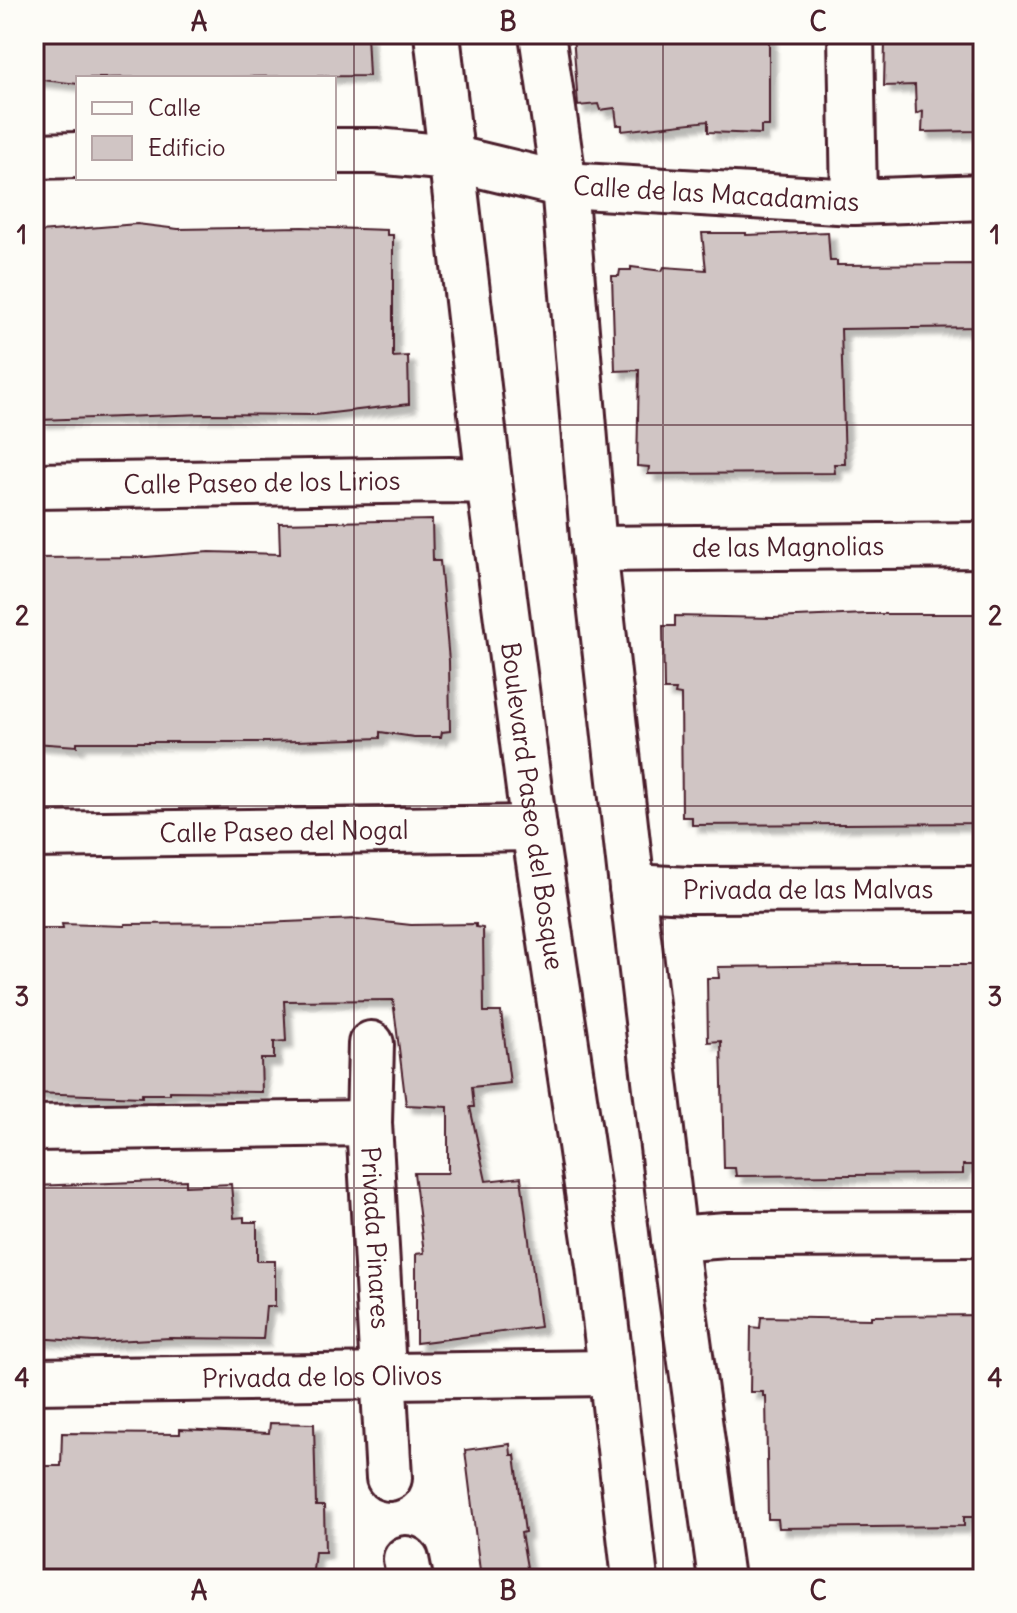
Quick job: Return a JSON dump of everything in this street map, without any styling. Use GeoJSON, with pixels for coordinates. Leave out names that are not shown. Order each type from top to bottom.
{"type":"FeatureCollection","features":[{"type":"Feature","properties":{"kind":"street","name":"Boulevard Paseo del Bosque"},"geometry":{"type":"LineString","coordinates":[[437,34],[489,481],[534,828],[599,1266],[635,1579]]}},
{"type":"Feature","properties":{"kind":"street"},"geometry":{"type":"LineString","coordinates":[[542,34],[564,185],[594,549],[632,887],[674,1239],[721,1579]]}},
{"type":"Feature","properties":{"kind":"street"},"geometry":{"type":"LineString","coordinates":[[851,34],[854,202]]}},
{"type":"Feature","properties":{"kind":"street","name":"Calle de las Macadamias"},"geometry":{"type":"LineString","coordinates":[[336,151],[376,151],[451,158],[564,185],[854,202],[983,197]]}},
{"type":"Feature","properties":{"kind":"street"},"geometry":{"type":"LineString","coordinates":[[34,156],[76,155]]}},
{"type":"Feature","properties":{"kind":"street","name":"Calle Paseo de los Lirios"},"geometry":{"type":"LineString","coordinates":[[34,486],[489,481]]}},
{"type":"Feature","properties":{"kind":"street","name":"de las Magnolias"},"geometry":{"type":"LineString","coordinates":[[594,549],[983,545]]}},
{"type":"Feature","properties":{"kind":"street","name":"Calle Paseo del Nogal"},"geometry":{"type":"LineString","coordinates":[[34,835],[534,828]]}},
{"type":"Feature","properties":{"kind":"street","name":"Privada de las Malvas"},"geometry":{"type":"LineString","coordinates":[[632,887],[690,890],[983,889]]}},
{"type":"Feature","properties":{"kind":"street","name":"Privada Pinares"},"geometry":{"type":"LineString","coordinates":[[371,1044],[369,1123],[389,1478]]}},
{"type":"Feature","properties":{"kind":"street"},"geometry":{"type":"LineString","coordinates":[[34,1128],[369,1123]]}},
{"type":"Feature","properties":{"kind":"street"},"geometry":{"type":"LineString","coordinates":[[674,1239],[727,1235],[983,1234]]}},
{"type":"Feature","properties":{"kind":"street","name":"Privada de los Olivos"},"geometry":{"type":"LineString","coordinates":[[34,1381],[609,1373]]}},
{"type":"Feature","properties":{"kind":"building"},"geometry":{"type":"Polygon","coordinates":[[[34,34],[367,34],[369,76],[76,76],[76,84],[34,79],[34,34]]]}},
{"type":"Feature","properties":{"kind":"building"},"geometry":{"type":"Polygon","coordinates":[[[573,34],[769,34],[769,126],[761,126],[761,134],[708,132],[708,121],[622,131],[622,125],[617,125],[615,108],[600,110],[598,104],[578,106],[573,34]]]}},
{"type":"Feature","properties":{"kind":"building"},"geometry":{"type":"Polygon","coordinates":[[[916,34],[977,34],[978,131],[922,132],[923,111],[916,114],[915,85],[884,86],[885,41],[916,41],[916,34]]]}},
{"type":"Feature","properties":{"kind":"building"},"geometry":{"type":"Polygon","coordinates":[[[137,224],[178,229],[302,227],[387,230],[387,235],[393,235],[393,357],[408,356],[409,404],[315,415],[204,414],[39,420],[34,235],[137,224]]]}},
{"type":"Feature","properties":{"kind":"building"},"geometry":{"type":"Polygon","coordinates":[[[828,232],[830,261],[837,261],[837,265],[983,264],[983,327],[841,329],[845,464],[834,464],[835,473],[648,474],[649,467],[637,466],[639,370],[615,371],[612,276],[619,276],[620,270],[631,270],[631,267],[662,271],[664,267],[706,270],[702,233],[828,232]]]}},
{"type":"Feature","properties":{"kind":"building"},"geometry":{"type":"Polygon","coordinates":[[[432,520],[433,561],[440,561],[449,661],[450,731],[442,732],[441,737],[380,732],[380,738],[268,742],[77,742],[77,746],[34,743],[34,558],[146,557],[209,552],[280,554],[279,523],[432,520]]]}},
{"type":"Feature","properties":{"kind":"building"},"geometry":{"type":"Polygon","coordinates":[[[983,614],[983,823],[692,825],[692,817],[682,817],[681,695],[675,694],[676,690],[664,690],[663,626],[675,626],[675,616],[773,618],[983,614]]]}},
{"type":"Feature","properties":{"kind":"building"},"geometry":{"type":"Polygon","coordinates":[[[357,919],[411,925],[476,924],[476,927],[483,928],[484,1012],[501,1012],[510,1083],[472,1087],[474,1107],[470,1107],[486,1181],[521,1177],[540,1327],[416,1343],[416,1254],[424,1253],[414,1173],[448,1173],[448,1107],[406,1105],[393,1000],[284,1001],[286,1041],[274,1042],[274,1059],[261,1059],[262,1092],[170,1091],[170,1094],[142,1094],[142,1097],[34,1093],[34,929],[63,929],[62,924],[125,926],[357,919]]]}},
{"type":"Feature","properties":{"kind":"building"},"geometry":{"type":"Polygon","coordinates":[[[983,965],[983,1043],[976,1043],[976,1165],[963,1165],[963,1174],[736,1176],[735,1168],[724,1168],[721,1041],[708,1042],[707,978],[719,978],[718,967],[983,965]]]}},
{"type":"Feature","properties":{"kind":"building"},"geometry":{"type":"Polygon","coordinates":[[[186,1180],[186,1186],[231,1184],[234,1218],[244,1217],[244,1222],[257,1222],[257,1261],[275,1261],[275,1306],[266,1306],[263,1339],[170,1338],[94,1342],[34,1338],[34,1186],[186,1180]]]}},
{"type":"Feature","properties":{"kind":"building"},"geometry":{"type":"Polygon","coordinates":[[[983,1315],[983,1517],[964,1517],[964,1526],[779,1528],[778,1519],[768,1519],[766,1396],[763,1392],[750,1392],[751,1327],[760,1328],[761,1317],[871,1319],[871,1316],[983,1315]]]}},
{"type":"Feature","properties":{"kind":"building"},"geometry":{"type":"Polygon","coordinates":[[[270,1423],[314,1424],[316,1506],[324,1506],[325,1552],[315,1552],[312,1579],[34,1579],[34,1466],[61,1466],[62,1433],[180,1434],[180,1429],[269,1433],[270,1423]]]}},
{"type":"Feature","properties":{"kind":"building"},"geometry":{"type":"Polygon","coordinates":[[[510,1444],[511,1455],[515,1455],[525,1532],[521,1533],[529,1579],[481,1579],[465,1450],[510,1444]]]}}]}
